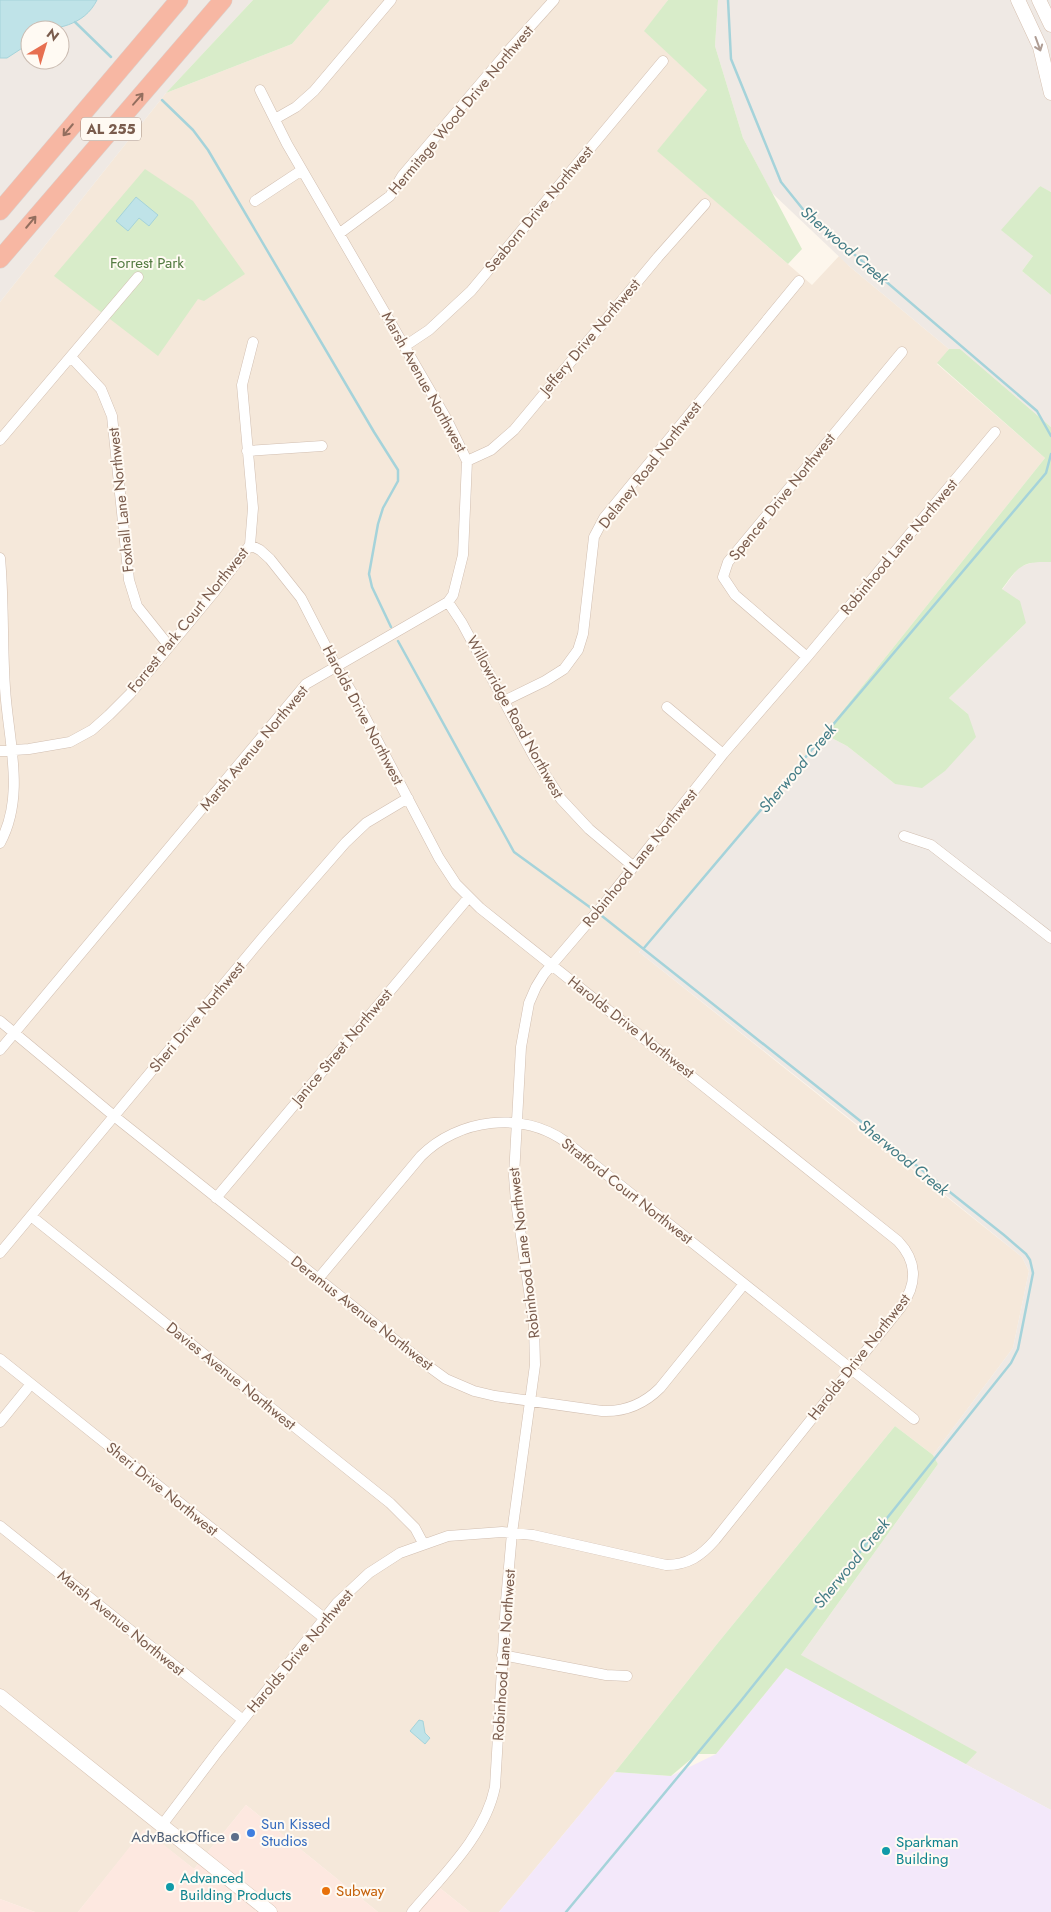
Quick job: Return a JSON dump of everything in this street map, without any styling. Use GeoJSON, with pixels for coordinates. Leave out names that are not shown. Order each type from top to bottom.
{"type":"FeatureCollection","features":[{"type":"Feature","properties":{"kind":"highway"},"geometry":{"type":"LineString","coordinates":[[132,54],[165,0]]}},
{"type":"Feature","properties":{"kind":"highway","name":"AL 255"},"geometry":{"type":"LineString","coordinates":[[0,211],[179,0]]}},
{"type":"Feature","properties":{"kind":"highway","name":"AL 255"},"geometry":{"type":"LineString","coordinates":[[0,259],[223,0]]}},
{"type":"Feature","properties":{"kind":"main road"},"geometry":{"type":"LineString","coordinates":[[1018,0],[1040,47],[1051,93]]}},
{"type":"Feature","properties":{"kind":"main road"},"geometry":{"type":"LineString","coordinates":[[1039,0],[1051,25]]}},
{"type":"Feature","properties":{"kind":"main road"},"geometry":{"type":"LineString","coordinates":[[0,1696],[270,1912]]}},
{"type":"Feature","properties":{"kind":"street"},"geometry":{"type":"LineString","coordinates":[[274,119],[296,107],[314,91],[391,0]]}},
{"type":"Feature","properties":{"kind":"street","name":"Hermitage Wood Drive Northwest"},"geometry":{"type":"LineString","coordinates":[[340,232],[390,196],[402,176],[554,0]]}},
{"type":"Feature","properties":{"kind":"street","name":"Seaborn Drive Northwest"},"geometry":{"type":"LineString","coordinates":[[405,346],[429,330],[471,291],[663,61]]}},
{"type":"Feature","properties":{"kind":"street","name":"Marsh Avenue Northwest"},"geometry":{"type":"LineString","coordinates":[[0,1050],[306,684],[448,602],[453,596],[463,554],[468,461],[446,418],[340,232],[302,170],[260,90]]}},
{"type":"Feature","properties":{"kind":"street"},"geometry":{"type":"LineString","coordinates":[[255,200],[302,170]]}},
{"type":"Feature","properties":{"kind":"street","name":"Jeffery Drive Northwest"},"geometry":{"type":"LineString","coordinates":[[468,461],[491,450],[514,430],[652,264],[705,204]]}},
{"type":"Feature","properties":{"kind":"street"},"geometry":{"type":"LineString","coordinates":[[0,440],[138,276]]}},
{"type":"Feature","properties":{"kind":"street","name":"Delaney Road Northwest"},"geometry":{"type":"LineString","coordinates":[[504,701],[545,681],[564,669],[578,650],[583,634],[594,537],[604,518],[799,281]]}},
{"type":"Feature","properties":{"kind":"street","name":"Forrest Park Court Northwest"},"geometry":{"type":"LineString","coordinates":[[0,751],[70,742],[92,730],[130,694],[215,591],[250,545],[252,508],[242,385],[253,342]]}},
{"type":"Feature","properties":{"kind":"street","name":"Spencer Drive Northwest"},"geometry":{"type":"LineString","coordinates":[[807,657],[754,614],[735,595],[723,577],[728,562],[902,352]]}},
{"type":"Feature","properties":{"kind":"street","name":"Foxhall Lane Northwest"},"geometry":{"type":"LineString","coordinates":[[71,357],[101,389],[112,416],[129,580],[137,606],[169,646]]}},
{"type":"Feature","properties":{"kind":"street","name":"Robinhood Lane Northwest"},"geometry":{"type":"LineString","coordinates":[[412,1912],[482,1824],[490,1805],[497,1773],[502,1654],[512,1532],[535,1365],[535,1338],[515,1191],[514,1158],[521,1047],[527,1011],[536,987],[552,964],[634,867],[723,754],[807,657],[995,432]]}},
{"type":"Feature","properties":{"kind":"street"},"geometry":{"type":"LineString","coordinates":[[247,451],[322,446]]}},
{"type":"Feature","properties":{"kind":"street","name":"Harolds Drive Northwest"},"geometry":{"type":"LineString","coordinates":[[162,1825],[243,1720],[348,1590],[391,1558],[423,1544],[456,1534],[512,1532],[666,1565],[690,1561],[700,1555],[715,1540],[901,1307],[911,1291],[913,1281],[912,1266],[903,1246],[468,897],[456,884],[442,863],[354,696],[336,666],[306,605],[264,553],[250,545]]}},
{"type":"Feature","properties":{"kind":"street"},"geometry":{"type":"LineString","coordinates":[[0,558],[5,690],[15,774],[13,807],[7,830],[0,842]]}},
{"type":"Feature","properties":{"kind":"street","name":"Willowridge Road Northwest"},"geometry":{"type":"LineString","coordinates":[[448,602],[462,623],[534,757],[561,800],[588,829],[634,867]]}},
{"type":"Feature","properties":{"kind":"street"},"geometry":{"type":"LineString","coordinates":[[666,707],[723,754]]}},
{"type":"Feature","properties":{"kind":"street","name":"Sheri Drive Northwest"},"geometry":{"type":"LineString","coordinates":[[0,1253],[264,936],[350,837],[374,817],[408,798]]}},
{"type":"Feature","properties":{"kind":"street"},"geometry":{"type":"LineString","coordinates":[[904,836],[931,845],[1051,938]]}},
{"type":"Feature","properties":{"kind":"street","name":"Janice Street Northwest"},"geometry":{"type":"LineString","coordinates":[[216,1198],[468,897]]}},
{"type":"Feature","properties":{"kind":"street","name":"Deramus Avenue Northwest"},"geometry":{"type":"LineString","coordinates":[[0,1020],[114,1116],[318,1279],[446,1379],[474,1391],[611,1412],[626,1409],[641,1403],[660,1388],[744,1284]]}},
{"type":"Feature","properties":{"kind":"street","name":"Stratford Court Northwest"},"geometry":{"type":"LineString","coordinates":[[318,1279],[421,1156],[436,1142],[453,1132],[471,1126],[490,1123],[516,1123],[542,1128],[559,1137],[914,1419]]}},
{"type":"Feature","properties":{"kind":"street","name":"Davies Avenue Northwest"},"geometry":{"type":"LineString","coordinates":[[31,1216],[390,1503],[415,1528],[423,1544]]}},
{"type":"Feature","properties":{"kind":"street","name":"Sheri Drive Northwest"},"geometry":{"type":"LineString","coordinates":[[0,1359],[324,1618]]}},
{"type":"Feature","properties":{"kind":"street"},"geometry":{"type":"LineString","coordinates":[[0,1422],[31,1384]]}},
{"type":"Feature","properties":{"kind":"street","name":"Marsh Avenue Northwest"},"geometry":{"type":"LineString","coordinates":[[0,1526],[243,1720]]}},
{"type":"Feature","properties":{"kind":"street"},"geometry":{"type":"LineString","coordinates":[[502,1654],[606,1675],[627,1676]]}},
{"type":"Feature","properties":{"kind":"shaded area"},"geometry":{"type":"Polygon","coordinates":[[[0,0],[253,0],[166,93],[0,302],[0,0]]]}},
{"type":"Feature","properties":{"kind":"shaded area"},"geometry":{"type":"Polygon","coordinates":[[[330,0],[668,0],[645,31],[707,90],[658,151],[812,285],[840,255],[849,266],[949,349],[937,364],[1045,458],[824,734],[639,952],[1022,1257],[1029,1271],[1013,1348],[933,1455],[895,1426],[499,1912],[470,1912],[431,1881],[406,1912],[378,1912],[246,1805],[194,1869],[144,1830],[78,1912],[35,1912],[0,1899],[0,302],[166,93],[292,44],[330,0]]]}},
{"type":"Feature","properties":{"kind":"shaded area"},"geometry":{"type":"Polygon","coordinates":[[[718,0],[1051,0],[1051,192],[1039,186],[1033,256],[1022,271],[1051,295],[1051,427],[960,349],[949,349],[849,266],[772,193],[743,138],[715,46],[718,0]]]}},
{"type":"Feature","properties":{"kind":"shaded area"},"geometry":{"type":"Polygon","coordinates":[[[1034,562],[1051,562],[1051,1810],[786,1668],[801,1655],[938,1464],[933,1455],[1013,1348],[1029,1271],[1022,1257],[639,952],[824,734],[847,746],[895,784],[968,714],[949,698],[1026,623],[1002,590],[1019,567],[1034,562]]]}},
{"type":"Feature","properties":{"kind":"shaded area"},"geometry":{"type":"Polygon","coordinates":[[[786,1668],[1051,1810],[1051,1912],[499,1912],[615,1772],[671,1776],[716,1754],[786,1668]]]}},
{"type":"Feature","properties":{"kind":"shaded area"},"geometry":{"type":"Polygon","coordinates":[[[246,1805],[378,1912],[78,1912],[144,1829],[194,1869],[246,1805]]]}},
{"type":"Feature","properties":{"kind":"shaded area"},"geometry":{"type":"Polygon","coordinates":[[[431,1881],[470,1912],[406,1912],[431,1881]]]}},
{"type":"Feature","properties":{"kind":"shaded area"},"geometry":{"type":"Polygon","coordinates":[[[0,1899],[35,1912],[0,1912],[0,1899]]]}},
{"type":"Feature","properties":{"kind":"green space"},"geometry":{"type":"Polygon","coordinates":[[[253,0],[330,0],[292,44],[166,93],[253,0]]]}},
{"type":"Feature","properties":{"kind":"green space"},"geometry":{"type":"Polygon","coordinates":[[[668,0],[718,0],[715,46],[743,138],[802,249],[788,264],[657,151],[707,90],[644,31],[668,0]]]}},
{"type":"Feature","properties":{"kind":"green space","name":"Forrest Park"},"geometry":{"type":"Polygon","coordinates":[[[145,169],[193,201],[245,274],[204,301],[198,299],[158,356],[54,276],[145,169]]]}},
{"type":"Feature","properties":{"kind":"green space"},"geometry":{"type":"Polygon","coordinates":[[[1040,186],[1051,192],[1051,295],[1022,271],[1033,256],[1001,230],[1040,186]]]}},
{"type":"Feature","properties":{"kind":"green space"},"geometry":{"type":"Polygon","coordinates":[[[949,349],[960,349],[1051,427],[1051,562],[1022,566],[1002,589],[1020,601],[1026,623],[949,698],[968,714],[976,737],[945,771],[922,788],[895,784],[847,746],[824,734],[1045,458],[937,363],[949,349]]]}},
{"type":"Feature","properties":{"kind":"green space"},"geometry":{"type":"Polygon","coordinates":[[[895,1426],[933,1455],[938,1464],[801,1655],[977,1752],[966,1764],[786,1668],[716,1754],[697,1754],[671,1776],[615,1772],[717,1644],[895,1426]]]}},
{"type":"Feature","properties":{"kind":"water"},"geometry":{"type":"Polygon","coordinates":[[[0,0],[97,0],[85,16],[70,24],[70,20],[20,20],[20,50],[7,58],[0,58],[0,0]]]}},
{"type":"Feature","properties":{"kind":"water"},"geometry":{"type":"Polygon","coordinates":[[[136,197],[158,215],[149,226],[139,218],[128,231],[116,221],[136,197]]]}},
{"type":"Feature","properties":{"kind":"water"},"geometry":{"type":"Polygon","coordinates":[[[419,1720],[423,1721],[425,1733],[430,1738],[425,1744],[410,1731],[419,1720]]]}},
{"type":"Feature","properties":{"kind":"waterway","name":"Sherwood Creek"},"geometry":{"type":"LineString","coordinates":[[728,0],[731,59],[781,182],[806,213],[1037,411],[1051,436]]}},
{"type":"Feature","properties":{"kind":"waterway"},"geometry":{"type":"LineString","coordinates":[[75,22],[111,57]]}},
{"type":"Feature","properties":{"kind":"waterway"},"geometry":{"type":"LineString","coordinates":[[162,100],[193,130],[208,150],[398,470],[398,481],[383,508],[378,524],[369,574],[372,587],[391,627]]}},
{"type":"Feature","properties":{"kind":"waterway","name":"Sherwood Creek"},"geometry":{"type":"LineString","coordinates":[[644,948],[1046,473],[1051,454]]}},
{"type":"Feature","properties":{"kind":"waterway"},"geometry":{"type":"LineString","coordinates":[[398,641],[514,852],[591,908]]}},
{"type":"Feature","properties":{"kind":"waterway","name":"Sherwood Creek"},"geometry":{"type":"LineString","coordinates":[[566,1912],[740,1702],[1011,1363],[1018,1349],[1033,1273],[1030,1260],[1026,1254],[1004,1235],[602,916]]}},
{"type":"Feature","properties":{"kind":"place","name":"Sun Kissed Studios"},"geometry":{"type":"Point","coordinates":[251,1833]}},
{"type":"Feature","properties":{"kind":"place","name":"AdvBackOffice"},"geometry":{"type":"Point","coordinates":[235,1837]}},
{"type":"Feature","properties":{"kind":"place","name":"Sparkman Building"},"geometry":{"type":"Point","coordinates":[886,1851]}},
{"type":"Feature","properties":{"kind":"place","name":"Advanced Building Products"},"geometry":{"type":"Point","coordinates":[170,1887]}},
{"type":"Feature","properties":{"kind":"place","name":"Subway"},"geometry":{"type":"Point","coordinates":[326,1891]}}]}
